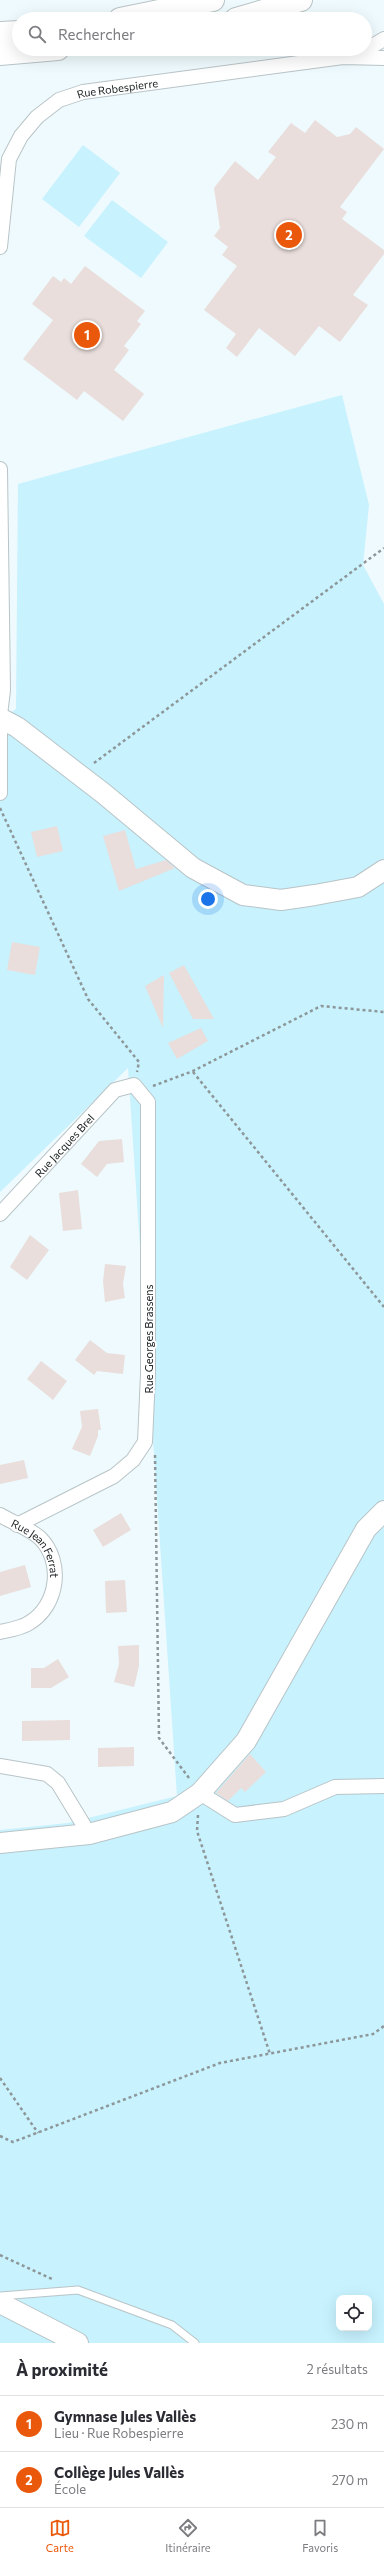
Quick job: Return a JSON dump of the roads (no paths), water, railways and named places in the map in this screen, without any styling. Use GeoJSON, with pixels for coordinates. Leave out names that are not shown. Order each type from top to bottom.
{"type":"FeatureCollection","features":[{"type":"Feature","properties":{"kind":"highway"},"geometry":{"type":"LineString","coordinates":[[154,12],[213,0]]}},
{"type":"Feature","properties":{"kind":"highway"},"geometry":{"type":"LineString","coordinates":[[260,12],[301,0]]}},
{"type":"Feature","properties":{"kind":"highway"},"geometry":{"type":"LineString","coordinates":[[0,33],[12,32]]}},
{"type":"Feature","properties":{"kind":"highway"},"geometry":{"type":"LineString","coordinates":[[0,54],[12,53]]}},
{"type":"Feature","properties":{"kind":"street"},"geometry":{"type":"LineString","coordinates":[[372,46],[384,39]]}},
{"type":"Feature","properties":{"kind":"street"},"geometry":{"type":"LineString","coordinates":[[343,57],[384,58]]}},
{"type":"Feature","properties":{"kind":"street","name":"Rue Robespierre"},"geometry":{"type":"LineString","coordinates":[[0,247],[9,159],[21,136],[38,117],[60,100],[82,92],[343,57]]}},
{"type":"Feature","properties":{"kind":"street"},"geometry":{"type":"LineString","coordinates":[[0,469],[3,666],[0,715]]}},
{"type":"Feature","properties":{"kind":"street"},"geometry":{"type":"LineString","coordinates":[[0,793],[0,719],[17,727],[79,774],[193,868],[243,895],[281,900],[315,895],[358,887],[384,870]]}},
{"type":"Feature","properties":{"kind":"street","name":"Rue Jacques Brel"},"geometry":{"type":"LineString","coordinates":[[0,1214],[115,1090],[134,1085]]}},
{"type":"Feature","properties":{"kind":"street","name":"Rue Georges Brassens"},"geometry":{"type":"LineString","coordinates":[[17,1525],[114,1476],[133,1460],[145,1442],[148,1374],[148,1102],[134,1085]]}},
{"type":"Feature","properties":{"kind":"street"},"geometry":{"type":"LineString","coordinates":[[0,1843],[89,1834],[172,1812],[200,1793],[246,1741],[366,1529],[384,1511]]}},
{"type":"Feature","properties":{"kind":"street","name":"Rue Jean Ferrat"},"geometry":{"type":"LineString","coordinates":[[0,1516],[40,1538],[54,1557],[55,1587],[45,1609],[29,1624],[0,1632]]}},
{"type":"Feature","properties":{"kind":"street"},"geometry":{"type":"LineString","coordinates":[[0,1766],[47,1774],[58,1783],[89,1834]]}},
{"type":"Feature","properties":{"kind":"street"},"geometry":{"type":"LineString","coordinates":[[200,1793],[235,1815],[284,1809],[335,1787],[384,1786]]}},
{"type":"Feature","properties":{"kind":"street"},"geometry":{"type":"LineString","coordinates":[[0,2303],[78,2343]]}},
{"type":"Feature","properties":{"kind":"lane"},"geometry":{"type":"LineString","coordinates":[[0,2296],[78,2290],[172,2325],[195,2343]]}},
{"type":"Feature","properties":{"kind":"place","name":"Collège Jules Vallès"},"geometry":{"type":"Point","coordinates":[289,235]}},
{"type":"Feature","properties":{"kind":"place","name":"Gymnase Jules Vallès"},"geometry":{"type":"Point","coordinates":[87,335]}}]}
